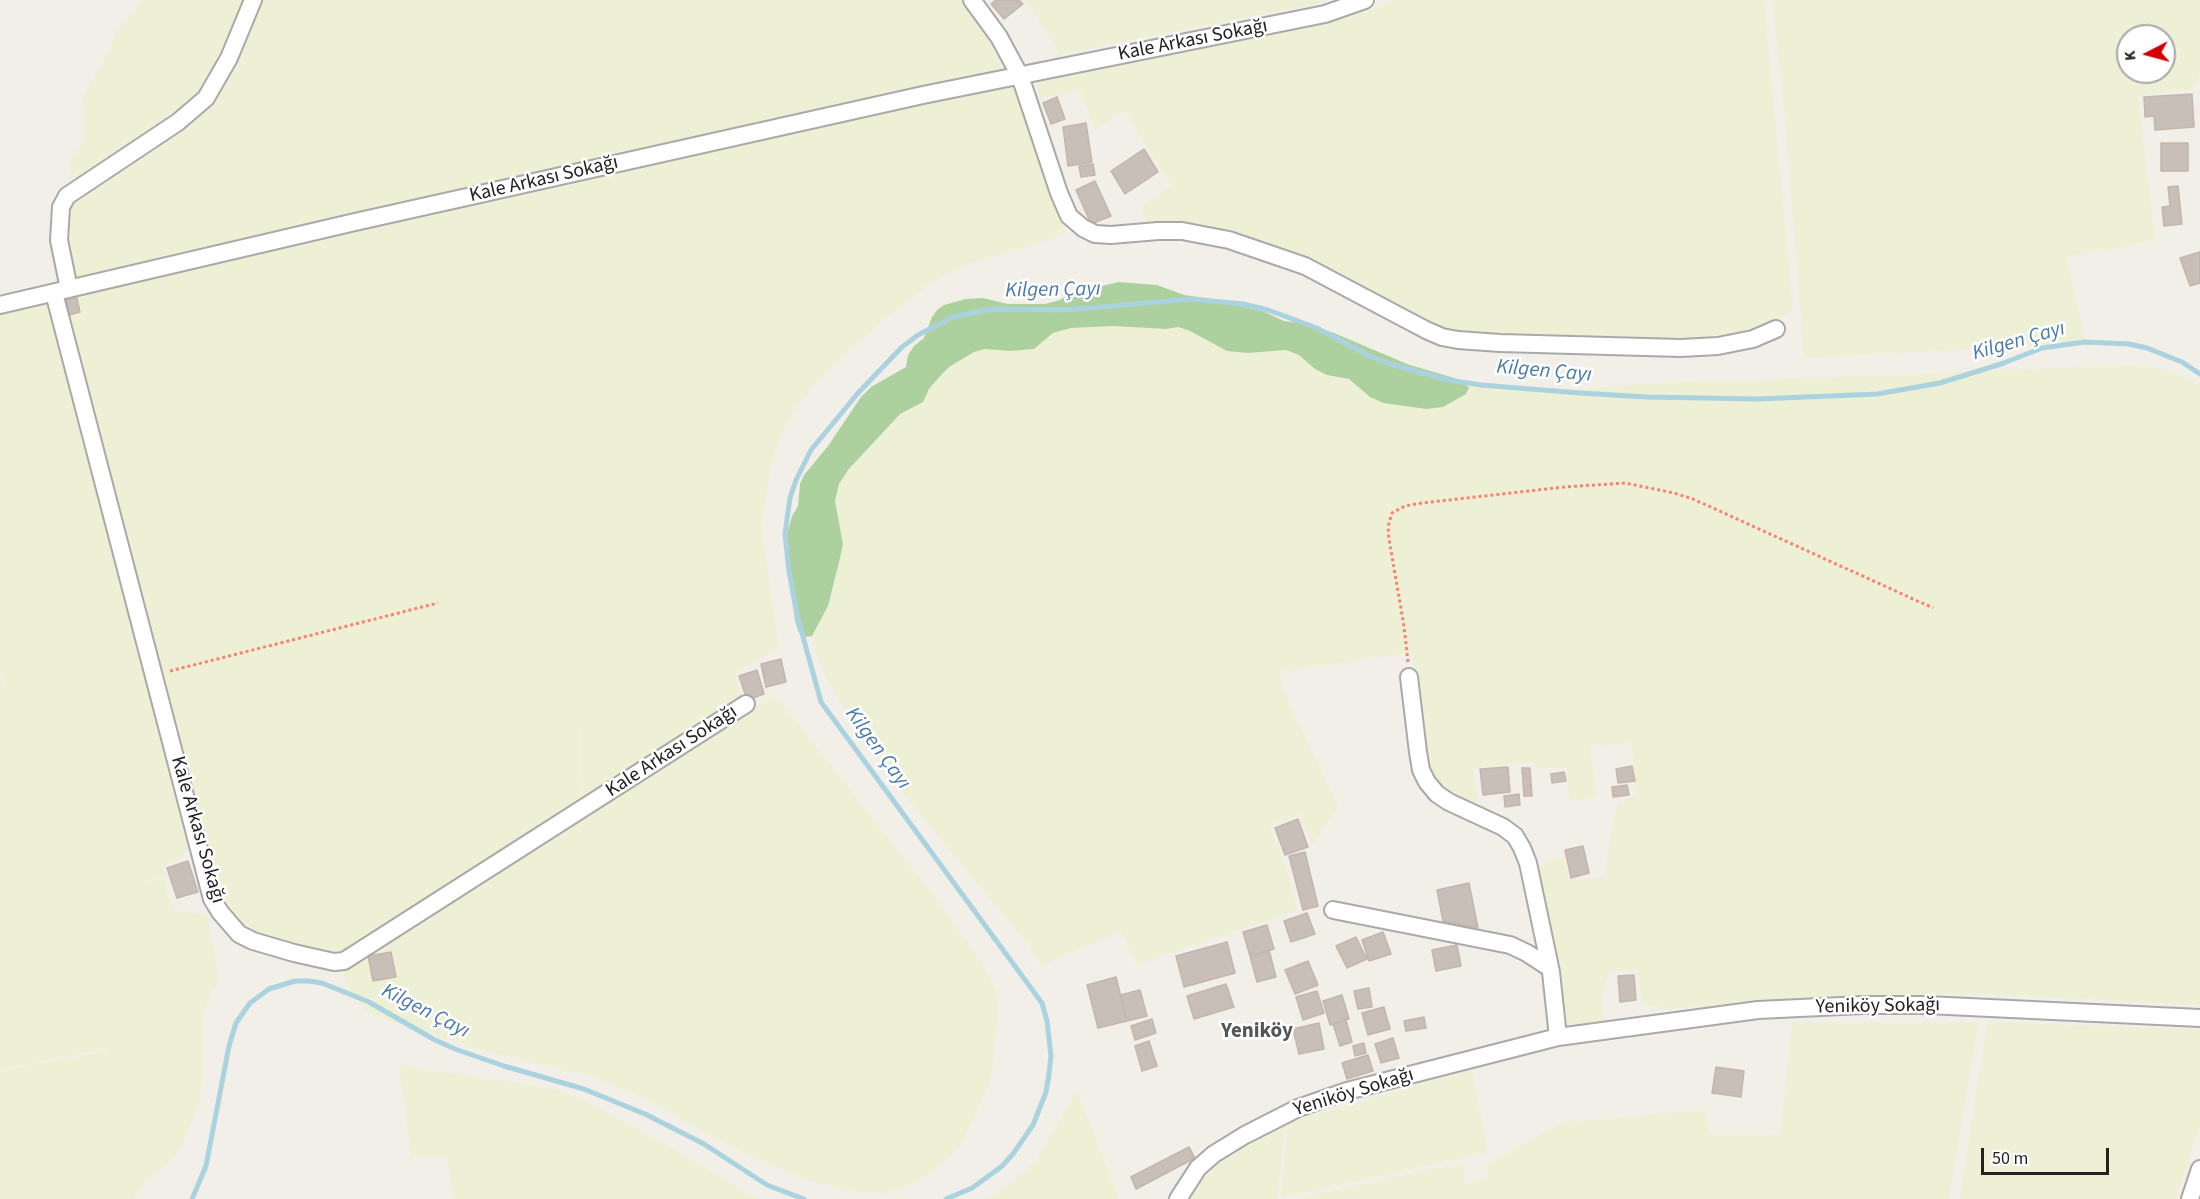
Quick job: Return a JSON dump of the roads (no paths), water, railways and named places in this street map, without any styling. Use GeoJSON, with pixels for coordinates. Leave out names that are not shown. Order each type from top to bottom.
{"type":"FeatureCollection","features":[{"type":"Feature","properties":{"kind":"street","name":"Kale Arkası Sokağı"},"geometry":{"type":"LineString","coordinates":[[253,0],[229,58],[206,98],[178,122],[81,185],[68,196],[61,207],[59,240],[62,291],[100,472],[216,906],[239,934],[253,941],[334,962],[344,961],[746,704]]}},
{"type":"Feature","properties":{"kind":"street"},"geometry":{"type":"LineString","coordinates":[[972,0],[999,37],[1020,76],[1059,193],[1069,216],[1083,228],[1095,234],[1182,231],[1229,240],[1305,266],[1426,330],[1442,337],[1458,340],[1500,344],[1681,348],[1718,346],[1753,339],[1776,329]]}},
{"type":"Feature","properties":{"kind":"street","name":"Kale Arkası Sokağı"},"geometry":{"type":"LineString","coordinates":[[0,304],[366,219],[923,95],[1325,14],[1365,0]]}},
{"type":"Feature","properties":{"kind":"street"},"geometry":{"type":"LineString","coordinates":[[1409,676],[1418,752],[1424,776],[1437,794],[1503,827],[1515,837],[1528,863],[1550,968],[1558,1037]]}},
{"type":"Feature","properties":{"kind":"street"},"geometry":{"type":"LineString","coordinates":[[1334,910],[1510,945],[1550,968]]}},
{"type":"Feature","properties":{"kind":"street","name":"Yeniköy Sokağı"},"geometry":{"type":"LineString","coordinates":[[1178,1199],[1198,1168],[1214,1154],[1298,1108],[1347,1091],[1558,1037],[1758,1010],[1863,1005],[1927,1005],[2200,1018]]}},
{"type":"Feature","properties":{"kind":"street"},"geometry":{"type":"LineString","coordinates":[[2190,1199],[2200,1169]]}},
{"type":"Feature","properties":{"kind":"waterway","name":"Kilgen Çayı"},"geometry":{"type":"LineString","coordinates":[[946,1199],[972,1188],[1001,1167],[1033,1125],[1046,1092],[1049,1074],[1051,1056],[1047,1021],[1042,1003],[821,702],[797,615],[785,534],[790,498],[811,450],[858,393],[902,347],[918,335],[953,317],[991,309],[1066,310],[1191,299],[1243,304],[1268,310],[1317,328],[1367,355],[1393,365],[1448,380],[1580,393],[1758,399],[1877,394],[1940,383],[2001,364],[2042,348],[2085,342],[2129,344],[2147,348],[2182,362],[2200,374]]}},
{"type":"Feature","properties":{"kind":"waterway","name":"Kilgen Çayı"},"geometry":{"type":"LineString","coordinates":[[192,1199],[206,1166],[229,1046],[236,1023],[250,1003],[269,989],[295,981],[322,983],[369,1002],[455,1049],[584,1089],[645,1114],[704,1144],[767,1185],[804,1199]]}},
{"type":"Feature","properties":{"kind":"district","name":"Yeniköy"},"geometry":{"type":"Point","coordinates":[1257,1032]}}]}
